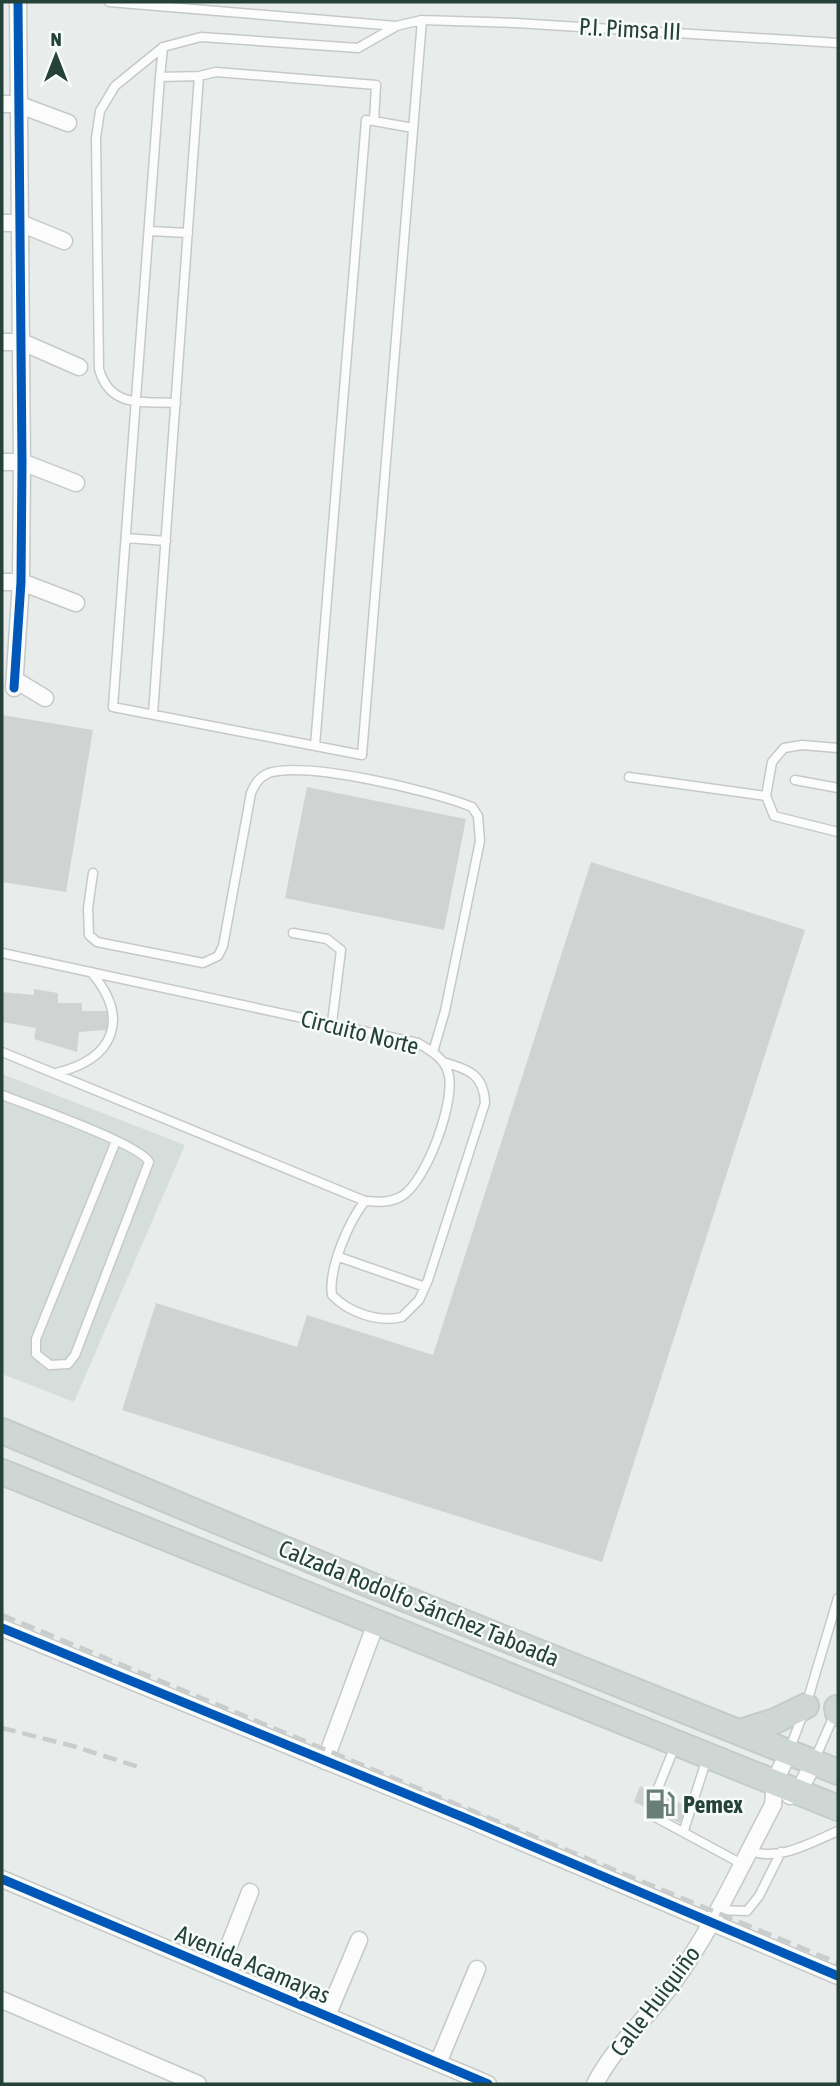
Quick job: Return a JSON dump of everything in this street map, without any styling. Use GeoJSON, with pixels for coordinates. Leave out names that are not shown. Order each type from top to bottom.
{"type":"FeatureCollection","features":[{"type":"Feature","properties":{"kind":"main road","name":"Calzada Rodolfo Sánchez Taboada"},"geometry":{"type":"LineString","coordinates":[[2,1431],[368,1584],[838,1772]]}},
{"type":"Feature","properties":{"kind":"main road","name":"Calzada Rodolfo Sánchez Taboada"},"geometry":{"type":"LineString","coordinates":[[2,1472],[708,1755],[774,1793],[799,1791],[838,1808]]}},
{"type":"Feature","properties":{"kind":"main road"},"geometry":{"type":"LineString","coordinates":[[740,1732],[775,1721],[806,1706]]}},
{"type":"Feature","properties":{"kind":"street"},"geometry":{"type":"LineString","coordinates":[[18,2],[9,104],[20,223],[22,342],[21,582],[16,684],[45,698]]}},
{"type":"Feature","properties":{"kind":"street"},"geometry":{"type":"LineString","coordinates":[[9,104],[68,123]]}},
{"type":"Feature","properties":{"kind":"street"},"geometry":{"type":"LineString","coordinates":[[2,223],[20,223],[64,241]]}},
{"type":"Feature","properties":{"kind":"street"},"geometry":{"type":"LineString","coordinates":[[2,342],[22,342],[79,367]]}},
{"type":"Feature","properties":{"kind":"street"},"geometry":{"type":"LineString","coordinates":[[2,462],[22,462],[76,483]]}},
{"type":"Feature","properties":{"kind":"street"},"geometry":{"type":"LineString","coordinates":[[2,582],[21,582],[76,604]]}},
{"type":"Feature","properties":{"kind":"street"},"geometry":{"type":"LineString","coordinates":[[325,1761],[376,1623]]}},
{"type":"Feature","properties":{"kind":"street"},"geometry":{"type":"LineString","coordinates":[[2,1629],[713,1917],[838,1976]]}},
{"type":"Feature","properties":{"kind":"street","name":"Calle Huiquiño"},"geometry":{"type":"LineString","coordinates":[[595,2084],[617,2049],[673,1983],[713,1917],[745,1857],[774,1793],[789,1751]]}},
{"type":"Feature","properties":{"kind":"street"},"geometry":{"type":"LineString","coordinates":[[799,1791],[814,1762]]}},
{"type":"Feature","properties":{"kind":"street","name":"Avenida Acamayas"},"geometry":{"type":"LineString","coordinates":[[2,1880],[488,2084]]}},
{"type":"Feature","properties":{"kind":"street"},"geometry":{"type":"LineString","coordinates":[[219,1970],[250,1892]]}},
{"type":"Feature","properties":{"kind":"street"},"geometry":{"type":"LineString","coordinates":[[327,2016],[359,1940]]}},
{"type":"Feature","properties":{"kind":"street"},"geometry":{"type":"LineString","coordinates":[[438,2063],[477,1969]]}},
{"type":"Feature","properties":{"kind":"street"},"geometry":{"type":"LineString","coordinates":[[2,2000],[198,2084]]}},
{"type":"Feature","properties":{"kind":"lane"},"geometry":{"type":"LineString","coordinates":[[109,2],[396,26]]}},
{"type":"Feature","properties":{"kind":"lane"},"geometry":{"type":"LineString","coordinates":[[163,47],[113,706],[362,755],[422,20]]}},
{"type":"Feature","properties":{"kind":"lane","name":"P.I. Pimsa III"},"geometry":{"type":"LineString","coordinates":[[396,26],[422,20],[659,30],[838,43]]}},
{"type":"Feature","properties":{"kind":"lane"},"geometry":{"type":"LineString","coordinates":[[176,403],[137,401],[114,396],[104,385],[99,369],[96,138],[100,111],[115,86],[163,47],[201,37],[358,48],[396,26]]}},
{"type":"Feature","properties":{"kind":"lane"},"geometry":{"type":"LineString","coordinates":[[160,77],[199,76],[216,72],[376,85],[374,121]]}},
{"type":"Feature","properties":{"kind":"lane"},"geometry":{"type":"LineString","coordinates":[[153,715],[199,76]]}},
{"type":"Feature","properties":{"kind":"lane"},"geometry":{"type":"LineString","coordinates":[[315,746],[366,120],[413,128]]}},
{"type":"Feature","properties":{"kind":"lane"},"geometry":{"type":"LineString","coordinates":[[150,231],[188,233]]}},
{"type":"Feature","properties":{"kind":"lane"},"geometry":{"type":"LineString","coordinates":[[126,538],[166,541]]}},
{"type":"Feature","properties":{"kind":"lane"},"geometry":{"type":"LineString","coordinates":[[838,748],[802,745],[783,748],[772,762],[766,796],[769,810],[774,816],[838,832]]}},
{"type":"Feature","properties":{"kind":"lane"},"geometry":{"type":"LineString","coordinates":[[93,873],[88,924],[89,935],[97,942],[203,963],[218,956],[223,946],[251,793],[257,780],[266,774],[299,770],[326,773],[402,788],[472,807],[478,816],[480,841],[445,1011],[433,1052]]}},
{"type":"Feature","properties":{"kind":"lane"},"geometry":{"type":"LineString","coordinates":[[629,777],[766,796]]}},
{"type":"Feature","properties":{"kind":"lane"},"geometry":{"type":"LineString","coordinates":[[795,780],[838,788]]}},
{"type":"Feature","properties":{"kind":"lane"},"geometry":{"type":"LineString","coordinates":[[293,933],[327,939],[341,950],[332,1023]]}},
{"type":"Feature","properties":{"kind":"lane","name":"Circuito Norte"},"geometry":{"type":"LineString","coordinates":[[2,953],[389,1035],[433,1052],[443,1062],[449,1076],[446,1108],[433,1150],[413,1188],[392,1201],[365,1201],[2,1052]]}},
{"type":"Feature","properties":{"kind":"lane"},"geometry":{"type":"LineString","coordinates":[[56,1073],[95,1058],[110,1038],[113,1012],[109,999],[90,971]]}},
{"type":"Feature","properties":{"kind":"lane"},"geometry":{"type":"LineString","coordinates":[[365,1201],[350,1223],[330,1285],[332,1295],[354,1311],[384,1319],[402,1317],[410,1312],[425,1287],[485,1103],[482,1081],[474,1072],[443,1062]]}},
{"type":"Feature","properties":{"kind":"lane"},"geometry":{"type":"LineString","coordinates":[[2,1095],[116,1141],[144,1154],[148,1168],[75,1355],[68,1364],[50,1365],[36,1354],[36,1339],[116,1141]]}},
{"type":"Feature","properties":{"kind":"lane"},"geometry":{"type":"LineString","coordinates":[[339,1257],[425,1287]]}},
{"type":"Feature","properties":{"kind":"lane"},"geometry":{"type":"LineString","coordinates":[[789,1751],[806,1706],[838,1598]]}},
{"type":"Feature","properties":{"kind":"lane"},"geometry":{"type":"LineString","coordinates":[[814,1762],[838,1709]]}},
{"type":"Feature","properties":{"kind":"lane"},"geometry":{"type":"LineString","coordinates":[[656,1793],[677,1743]]}},
{"type":"Feature","properties":{"kind":"lane"},"geometry":{"type":"LineString","coordinates":[[684,1830],[708,1755]]}},
{"type":"Feature","properties":{"kind":"lane"},"geometry":{"type":"LineString","coordinates":[[650,1810],[655,1816],[745,1857],[781,1852],[838,1831]]}},
{"type":"Feature","properties":{"kind":"lane"},"geometry":{"type":"LineString","coordinates":[[713,1917],[747,1911],[760,1896],[781,1852]]}},
{"type":"Feature","properties":{"kind":"shaded area"},"geometry":{"type":"Polygon","coordinates":[[[2,1074],[185,1145],[74,1402],[2,1374],[2,1074]]]}},
{"type":"Feature","properties":{"kind":"building"},"geometry":{"type":"Polygon","coordinates":[[[2,715],[93,730],[66,892],[2,882],[2,715]]]}},
{"type":"Feature","properties":{"kind":"building"},"geometry":{"type":"Polygon","coordinates":[[[307,787],[466,819],[444,930],[285,898],[307,787]]]}},
{"type":"Feature","properties":{"kind":"building"},"geometry":{"type":"Polygon","coordinates":[[[591,862],[805,930],[602,1562],[122,1410],[156,1303],[297,1347],[307,1315],[433,1355],[591,862]]]}},
{"type":"Feature","properties":{"kind":"building"},"geometry":{"type":"Polygon","coordinates":[[[34,989],[58,993],[58,1003],[82,1003],[82,1011],[107,1011],[107,1030],[79,1032],[77,1052],[34,1039],[36,1028],[2,1022],[2,992],[34,995],[34,989]]]}},
{"type":"Feature","properties":{"kind":"building","name":"Pemex"},"geometry":{"type":"Polygon","coordinates":[[[640,1786],[687,1806],[680,1823],[634,1802],[640,1786]]]}},
{"type":"Feature","properties":{"kind":"railway"},"geometry":{"type":"LineString","coordinates":[[2,1615],[838,1963]]}},
{"type":"Feature","properties":{"kind":"railway"},"geometry":{"type":"LineString","coordinates":[[2,1728],[73,1746],[142,1768]]}},
{"type":"Feature","properties":{"kind":"cycle path"},"geometry":{"type":"LineString","coordinates":[[14,688],[21,582],[22,462],[18,2]]}},
{"type":"Feature","properties":{"kind":"cycle path"},"geometry":{"type":"LineString","coordinates":[[2,1628],[470,1820],[838,1976]]}},
{"type":"Feature","properties":{"kind":"cycle path"},"geometry":{"type":"LineString","coordinates":[[2,1879],[488,2084]]}},
{"type":"Feature","properties":{"kind":"place","name":"Pemex"},"geometry":{"type":"Point","coordinates":[660,1804]}}]}
